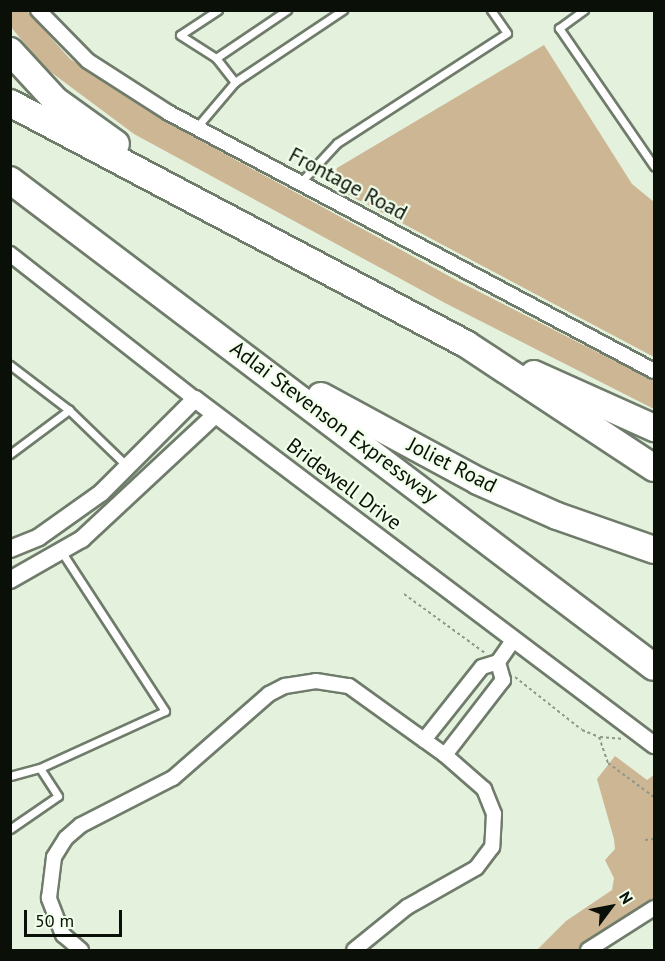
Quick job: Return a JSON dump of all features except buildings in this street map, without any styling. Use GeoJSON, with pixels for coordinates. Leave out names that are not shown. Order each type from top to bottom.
{"type":"FeatureCollection","features":[{"type":"Feature","properties":{"kind":"highway"},"geometry":{"type":"LineString","coordinates":[[10,51],[55,100],[189,196]]}},
{"type":"Feature","properties":{"kind":"highway"},"geometry":{"type":"LineString","coordinates":[[10,103],[466,344],[654,428]]}},
{"type":"Feature","properties":{"kind":"highway","name":"Adlai Stevenson Expressway"},"geometry":{"type":"LineString","coordinates":[[10,180],[37,197],[257,363],[654,667]]}},
{"type":"Feature","properties":{"kind":"highway"},"geometry":{"type":"LineString","coordinates":[[10,187],[37,197]]}},
{"type":"Feature","properties":{"kind":"highway"},"geometry":{"type":"LineString","coordinates":[[466,344],[654,468]]}},
{"type":"Feature","properties":{"kind":"highway","name":"Joliet Road"},"geometry":{"type":"LineString","coordinates":[[257,363],[478,481],[557,516],[654,550]]}},
{"type":"Feature","properties":{"kind":"highway"},"geometry":{"type":"LineString","coordinates":[[627,646],[654,675]]}},
{"type":"Feature","properties":{"kind":"street","name":"Frontage Road"},"geometry":{"type":"LineString","coordinates":[[38,10],[88,61],[196,128],[654,372]]}},
{"type":"Feature","properties":{"kind":"street","name":"Bridewell Drive"},"geometry":{"type":"LineString","coordinates":[[10,254],[214,416],[654,745]]}},
{"type":"Feature","properties":{"kind":"street"},"geometry":{"type":"LineString","coordinates":[[10,549],[39,537],[101,493],[195,399]]}},
{"type":"Feature","properties":{"kind":"street"},"geometry":{"type":"LineString","coordinates":[[10,580],[91,532],[214,416]]}},
{"type":"Feature","properties":{"kind":"street"},"geometry":{"type":"LineString","coordinates":[[423,740],[482,667],[498,662],[514,639]]}},
{"type":"Feature","properties":{"kind":"street"},"geometry":{"type":"LineString","coordinates":[[445,755],[503,680],[498,662]]}},
{"type":"Feature","properties":{"kind":"street"},"geometry":{"type":"LineString","coordinates":[[81,951],[63,934],[49,898],[54,857],[66,838],[81,825],[173,778],[269,694],[309,682],[349,686],[445,755],[484,789],[491,801],[495,833],[492,847],[476,868],[407,908],[354,951]]}},
{"type":"Feature","properties":{"kind":"street"},"geometry":{"type":"LineString","coordinates":[[588,951],[654,908]]}},
{"type":"Feature","properties":{"kind":"lane"},"geometry":{"type":"LineString","coordinates":[[218,10],[180,35],[216,58],[235,82]]}},
{"type":"Feature","properties":{"kind":"lane"},"geometry":{"type":"LineString","coordinates":[[216,58],[287,10]]}},
{"type":"Feature","properties":{"kind":"lane"},"geometry":{"type":"LineString","coordinates":[[196,128],[235,82],[343,10]]}},
{"type":"Feature","properties":{"kind":"lane"},"geometry":{"type":"LineString","coordinates":[[300,183],[337,143],[507,33],[491,10]]}},
{"type":"Feature","properties":{"kind":"lane"},"geometry":{"type":"LineString","coordinates":[[584,10],[559,28],[654,166]]}},
{"type":"Feature","properties":{"kind":"lane"},"geometry":{"type":"LineString","coordinates":[[10,365],[69,410],[128,467]]}},
{"type":"Feature","properties":{"kind":"lane"},"geometry":{"type":"LineString","coordinates":[[10,454],[69,410]]}},
{"type":"Feature","properties":{"kind":"lane"},"geometry":{"type":"LineString","coordinates":[[10,776],[40,768],[165,711],[61,551]]}},
{"type":"Feature","properties":{"kind":"lane"},"geometry":{"type":"LineString","coordinates":[[10,829],[58,796],[40,768]]}},
{"type":"Feature","properties":{"kind":"path"},"geometry":{"type":"LineString","coordinates":[[404,594],[498,662],[582,730],[599,737],[620,738],[629,745]]}},
{"type":"Feature","properties":{"kind":"path"},"geometry":{"type":"LineString","coordinates":[[599,737],[608,763],[654,797]]}},
{"type":"Feature","properties":{"kind":"path"},"geometry":{"type":"LineString","coordinates":[[645,840],[654,839]]}},
{"type":"Feature","properties":{"kind":"shaded area"},"geometry":{"type":"Polygon","coordinates":[[[10,11],[27,11],[70,59],[181,130],[458,281],[654,381],[654,409],[445,303],[134,134],[44,67],[11,27],[10,11]]]}},
{"type":"Feature","properties":{"kind":"shaded area"},"geometry":{"type":"Polygon","coordinates":[[[544,45],[632,184],[654,202],[654,357],[332,186],[337,168],[544,45]]]}},
{"type":"Feature","properties":{"kind":"shaded area"},"geometry":{"type":"Polygon","coordinates":[[[615,756],[647,780],[654,775],[654,899],[577,950],[537,950],[566,921],[612,890],[614,878],[605,860],[615,849],[614,839],[597,779],[615,756]]]}}]}
